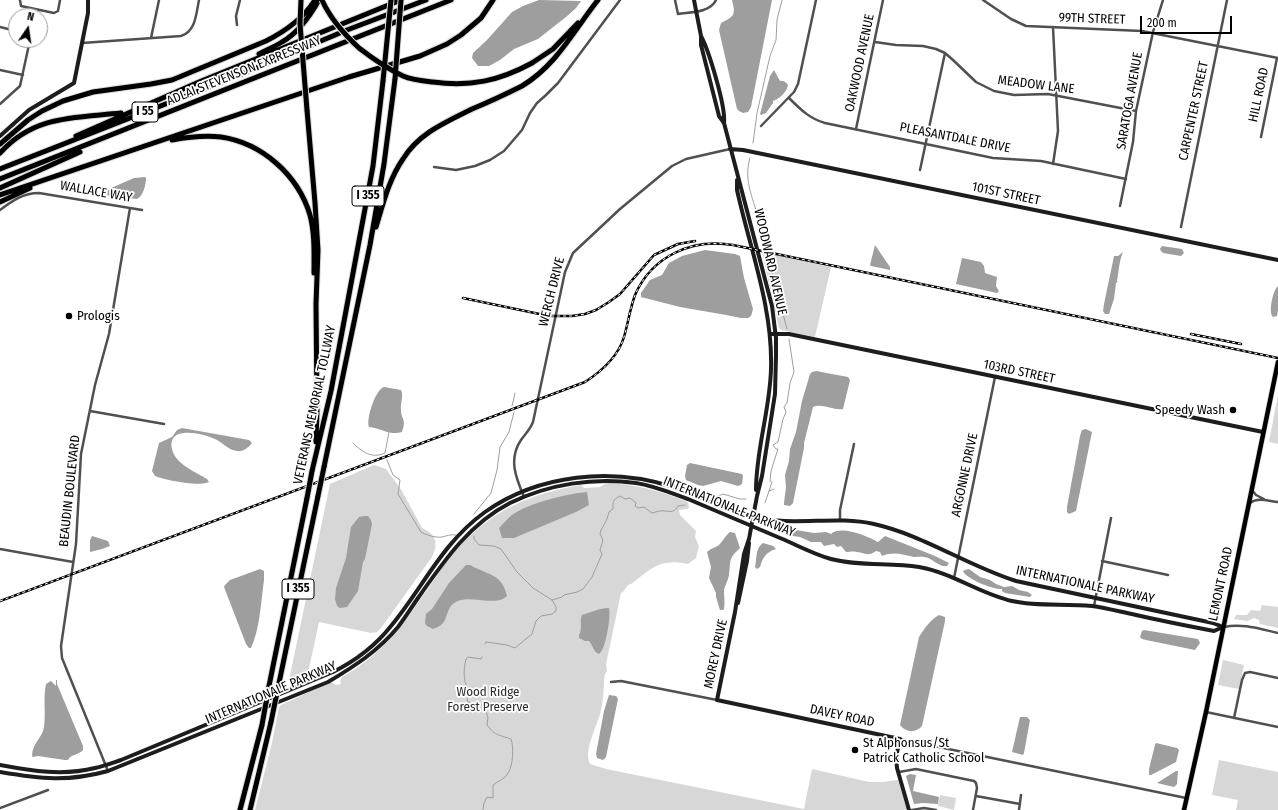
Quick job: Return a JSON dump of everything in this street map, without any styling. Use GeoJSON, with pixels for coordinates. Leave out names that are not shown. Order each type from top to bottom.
{"type":"FeatureCollection","features":[{"type":"Feature","properties":{"kind":"highway"},"geometry":{"type":"LineString","coordinates":[[301,0],[300,24],[317,228],[318,271],[316,304]]}},
{"type":"Feature","properties":{"kind":"highway"},"geometry":{"type":"LineString","coordinates":[[0,144],[31,118],[68,99],[93,92],[172,80],[266,41],[294,24],[315,0]]}},
{"type":"Feature","properties":{"kind":"highway"},"geometry":{"type":"LineString","coordinates":[[235,67],[292,36],[321,0],[348,38],[367,54],[403,76],[425,82],[445,84],[465,84],[486,81],[504,76],[532,63],[553,48],[591,9]]}},
{"type":"Feature","properties":{"kind":"highway","name":"VETERANS MEMORIAL TOLLWAY"},"geometry":{"type":"LineString","coordinates":[[240,810],[262,725],[312,470],[331,391],[373,166],[391,0]]}},
{"type":"Feature","properties":{"kind":"highway"},"geometry":{"type":"LineString","coordinates":[[38,154],[235,67],[401,0]]}},
{"type":"Feature","properties":{"kind":"highway","name":"VETERANS MEMORIAL TOLLWAY"},"geometry":{"type":"LineString","coordinates":[[250,810],[272,722],[370,245],[384,164],[395,79],[401,0]]}},
{"type":"Feature","properties":{"kind":"highway","name":"ADLAI STEVENSON EXPRESSWAY"},"geometry":{"type":"LineString","coordinates":[[0,169],[244,73],[347,30],[426,0]]}},
{"type":"Feature","properties":{"kind":"highway","name":"ADLAI STEVENSON EXPRESSWAY"},"geometry":{"type":"LineString","coordinates":[[0,179],[451,0]]}},
{"type":"Feature","properties":{"kind":"highway"},"geometry":{"type":"LineString","coordinates":[[0,195],[349,77],[420,56],[447,44],[461,35],[481,18],[493,0]]}},
{"type":"Feature","properties":{"kind":"highway"},"geometry":{"type":"LineString","coordinates":[[370,245],[389,186],[403,159],[417,141],[440,124],[522,86],[535,78],[553,62],[598,0]]}},
{"type":"Feature","properties":{"kind":"highway"},"geometry":{"type":"LineString","coordinates":[[0,188],[39,169],[184,107]]}},
{"type":"Feature","properties":{"kind":"highway"},"geometry":{"type":"LineString","coordinates":[[0,153],[15,138],[40,124],[59,120],[128,113]]}},
{"type":"Feature","properties":{"kind":"highway"},"geometry":{"type":"LineString","coordinates":[[153,144],[198,136],[220,137],[247,145],[274,160],[289,176],[304,200],[310,216],[314,236],[317,409],[316,453]]}},
{"type":"Feature","properties":{"kind":"highway"},"geometry":{"type":"LineString","coordinates":[[0,202],[59,175]]}},
{"type":"Feature","properties":{"kind":"main road","name":"LEMONT ROAD"},"geometry":{"type":"LineString","coordinates":[[1184,810],[1206,712],[1278,362]]}},
{"type":"Feature","properties":{"kind":"street"},"geometry":{"type":"LineString","coordinates":[[20,0],[21,6],[54,13],[58,11],[60,0]]}},
{"type":"Feature","properties":{"kind":"street"},"geometry":{"type":"LineString","coordinates":[[0,136],[23,115],[74,83],[88,13],[88,0]]}},
{"type":"Feature","properties":{"kind":"street"},"geometry":{"type":"LineString","coordinates":[[151,38],[159,0]]}},
{"type":"Feature","properties":{"kind":"street"},"geometry":{"type":"LineString","coordinates":[[82,43],[181,36],[187,34],[195,22],[200,0]]}},
{"type":"Feature","properties":{"kind":"street"},"geometry":{"type":"LineString","coordinates":[[237,25],[236,16],[240,0]]}},
{"type":"Feature","properties":{"kind":"street"},"geometry":{"type":"LineString","coordinates":[[434,167],[456,170],[475,166],[490,160],[504,151],[522,130],[530,113],[537,103],[558,83],[620,0]]}},
{"type":"Feature","properties":{"kind":"street"},"geometry":{"type":"LineString","coordinates":[[675,0],[678,14],[708,8],[714,4],[716,0]]}},
{"type":"Feature","properties":{"kind":"street","name":"WOODWARD AVENUE"},"geometry":{"type":"LineString","coordinates":[[694,0],[701,36],[701,45],[719,116],[724,123],[737,176],[743,192],[767,283],[776,334],[775,394],[762,476],[756,496]]}},
{"type":"Feature","properties":{"kind":"street"},"geometry":{"type":"LineString","coordinates":[[761,126],[789,98],[800,81],[816,0]]}},
{"type":"Feature","properties":{"kind":"street","name":"OAKWOOD AVENUE"},"geometry":{"type":"LineString","coordinates":[[856,129],[884,0]]}},
{"type":"Feature","properties":{"kind":"street","name":"99TH STREET"},"geometry":{"type":"LineString","coordinates":[[983,0],[1020,24],[1031,26],[1152,32],[1278,58]]}},
{"type":"Feature","properties":{"kind":"street"},"geometry":{"type":"LineString","coordinates":[[988,4],[989,0]]}},
{"type":"Feature","properties":{"kind":"street","name":"SARATOGA AVENUE"},"geometry":{"type":"LineString","coordinates":[[1120,206],[1134,142],[1136,111],[1152,32],[1163,0]]}},
{"type":"Feature","properties":{"kind":"street","name":"CARPENTER STREET"},"geometry":{"type":"LineString","coordinates":[[1181,227],[1227,0]]}},
{"type":"Feature","properties":{"kind":"street"},"geometry":{"type":"LineString","coordinates":[[1053,27],[1058,135],[1053,164]]}},
{"type":"Feature","properties":{"kind":"street","name":"MEADOW LANE"},"geometry":{"type":"LineString","coordinates":[[875,42],[896,45],[924,46],[945,53],[972,79],[990,89],[1014,95],[1039,93],[1136,111]]}},
{"type":"Feature","properties":{"kind":"street"},"geometry":{"type":"LineString","coordinates":[[0,104],[17,90],[23,75],[28,48]]}},
{"type":"Feature","properties":{"kind":"street"},"geometry":{"type":"LineString","coordinates":[[920,170],[945,53]]}},
{"type":"Feature","properties":{"kind":"street","name":"HILL ROAD"},"geometry":{"type":"LineString","coordinates":[[1261,136],[1278,58]]}},
{"type":"Feature","properties":{"kind":"street"},"geometry":{"type":"LineString","coordinates":[[0,70],[23,75]]}},
{"type":"Feature","properties":{"kind":"street","name":"PLEASANTDALE DRIVE"},"geometry":{"type":"LineString","coordinates":[[789,98],[806,114],[816,120],[998,158],[1053,164],[1126,179]]}},
{"type":"Feature","properties":{"kind":"street","name":"101ST STREET"},"geometry":{"type":"LineString","coordinates":[[730,149],[743,150],[1278,260]]}},
{"type":"Feature","properties":{"kind":"street","name":"WERCH DRIVE"},"geometry":{"type":"LineString","coordinates":[[524,497],[515,474],[514,457],[521,440],[527,434],[533,422],[565,272],[570,257],[620,209],[672,166],[686,159],[730,149]]}},
{"type":"Feature","properties":{"kind":"street","name":"WOODWARD AVENUE"},"geometry":{"type":"LineString","coordinates":[[737,176],[737,190],[766,307],[770,334],[771,370],[768,404],[756,473],[756,496],[752,526]]}},
{"type":"Feature","properties":{"kind":"street","name":"WALLACE WAY"},"geometry":{"type":"LineString","coordinates":[[0,210],[16,199],[30,193],[47,194],[142,210]]}},
{"type":"Feature","properties":{"kind":"street","name":"BEAUDIN BOULEVARD"},"geometry":{"type":"LineString","coordinates":[[108,771],[107,765],[62,658],[61,646],[76,544],[81,454],[95,385],[109,334],[130,208]]}},
{"type":"Feature","properties":{"kind":"street","name":"103RD STREET"},"geometry":{"type":"LineString","coordinates":[[770,334],[789,334],[1263,432]]}},
{"type":"Feature","properties":{"kind":"street","name":"ARGONNE DRIVE"},"geometry":{"type":"LineString","coordinates":[[954,578],[996,377]]}},
{"type":"Feature","properties":{"kind":"street"},"geometry":{"type":"LineString","coordinates":[[90,411],[164,424]]}},
{"type":"Feature","properties":{"kind":"street"},"geometry":{"type":"LineString","coordinates":[[840,521],[840,510],[854,444]]}},
{"type":"Feature","properties":{"kind":"street","name":"INTERNATIONALE PARKWAY"},"geometry":{"type":"LineString","coordinates":[[0,766],[60,773],[80,771],[107,765],[306,684],[349,663],[373,645],[387,631],[449,545],[469,525],[494,506],[522,492],[549,483],[600,475],[642,479],[670,486],[754,517],[789,522],[861,522],[889,528],[1020,583],[1213,623],[1223,627]]}},
{"type":"Feature","properties":{"kind":"street","name":"INTERNATIONALE PARKWAY"},"geometry":{"type":"LineString","coordinates":[[0,772],[54,779],[79,778],[108,771],[328,682],[358,664],[380,646],[399,626],[451,552],[472,530],[499,510],[524,497],[559,486],[585,482],[611,481],[639,483],[666,490],[816,554],[864,565],[912,566],[935,571],[986,593],[1016,602],[1040,605],[1094,607],[1214,631],[1232,625],[1278,633]]}},
{"type":"Feature","properties":{"kind":"street"},"geometry":{"type":"LineString","coordinates":[[1252,489],[1256,495],[1264,500]]}},
{"type":"Feature","properties":{"kind":"street"},"geometry":{"type":"LineString","coordinates":[[1249,503],[1254,500],[1278,502]]}},
{"type":"Feature","properties":{"kind":"street"},"geometry":{"type":"LineString","coordinates":[[1094,607],[1111,518]]}},
{"type":"Feature","properties":{"kind":"street"},"geometry":{"type":"LineString","coordinates":[[469,525],[472,530]]}},
{"type":"Feature","properties":{"kind":"street","name":"MOREY DRIVE"},"geometry":{"type":"LineString","coordinates":[[717,700],[735,612],[744,554],[752,526]]}},
{"type":"Feature","properties":{"kind":"street"},"geometry":{"type":"LineString","coordinates":[[0,548],[73,562]]}},
{"type":"Feature","properties":{"kind":"street"},"geometry":{"type":"LineString","coordinates":[[1102,561],[1168,575]]}},
{"type":"Feature","properties":{"kind":"street"},"geometry":{"type":"LineString","coordinates":[[1234,718],[1242,680],[1245,673],[1250,672],[1278,678]]}},
{"type":"Feature","properties":{"kind":"street","name":"DAVEY ROAD"},"geometry":{"type":"LineString","coordinates":[[611,682],[621,681],[717,700],[1186,799]]}},
{"type":"Feature","properties":{"kind":"street"},"geometry":{"type":"LineString","coordinates":[[1206,712],[1278,727]]}},
{"type":"Feature","properties":{"kind":"street"},"geometry":{"type":"LineString","coordinates":[[900,739],[896,757],[898,772],[909,810]]}},
{"type":"Feature","properties":{"kind":"street"},"geometry":{"type":"LineString","coordinates":[[898,772],[913,768],[974,781],[977,785],[973,810]]}},
{"type":"Feature","properties":{"kind":"street"},"geometry":{"type":"LineString","coordinates":[[0,808],[48,790]]}},
{"type":"Feature","properties":{"kind":"street"},"geometry":{"type":"LineString","coordinates":[[1018,810],[1022,795]]}},
{"type":"Feature","properties":{"kind":"street"},"geometry":{"type":"LineString","coordinates":[[976,796],[1020,804]]}},
{"type":"Feature","properties":{"kind":"street"},"geometry":{"type":"LineString","coordinates":[[912,810],[924,808],[936,810]]}},
{"type":"Feature","properties":{"kind":"green space"},"geometry":{"type":"Polygon","coordinates":[[[762,252],[831,267],[815,337],[781,330],[779,328],[762,252]]]}},
{"type":"Feature","properties":{"kind":"green space"},"geometry":{"type":"Polygon","coordinates":[[[1278,395],[1278,444],[1269,442],[1278,395]]]}},
{"type":"Feature","properties":{"kind":"green space"},"geometry":{"type":"Polygon","coordinates":[[[374,465],[386,469],[402,491],[422,528],[427,530],[433,536],[436,544],[434,552],[432,557],[377,632],[371,633],[319,622],[308,673],[289,680],[330,484],[374,465]]]}},
{"type":"Feature","properties":{"kind":"green space","name":"Wood Ridge Forest Preserve"},"geometry":{"type":"Polygon","coordinates":[[[606,483],[648,489],[688,502],[689,508],[679,510],[680,515],[696,531],[695,537],[699,546],[696,558],[688,564],[678,562],[663,563],[651,569],[628,585],[621,593],[606,664],[607,671],[604,679],[601,710],[588,752],[590,764],[606,769],[804,809],[812,769],[869,782],[898,780],[907,810],[255,810],[272,743],[279,707],[281,705],[328,683],[333,683],[336,685],[341,684],[340,681],[342,677],[367,660],[396,633],[445,563],[453,553],[483,524],[512,506],[545,493],[581,485],[584,488],[600,487],[606,483]]]}},
{"type":"Feature","properties":{"kind":"green space"},"geometry":{"type":"Polygon","coordinates":[[[1262,605],[1278,607],[1278,628],[1260,624],[1259,620],[1254,618],[1247,621],[1234,619],[1236,615],[1247,615],[1251,610],[1260,611],[1262,605]]]}},
{"type":"Feature","properties":{"kind":"green space"},"geometry":{"type":"Polygon","coordinates":[[[1223,660],[1244,665],[1239,689],[1218,685],[1223,660]]]}},
{"type":"Feature","properties":{"kind":"green space"},"geometry":{"type":"Polygon","coordinates":[[[1219,760],[1278,772],[1278,810],[1236,810],[1238,800],[1212,795],[1219,760]]]}},
{"type":"Feature","properties":{"kind":"green space"},"geometry":{"type":"Polygon","coordinates":[[[940,795],[956,798],[954,810],[938,806],[940,795]]]}},
{"type":"Feature","properties":{"kind":"shaded area"},"geometry":{"type":"Polygon","coordinates":[[[539,0],[581,1],[566,17],[538,39],[514,49],[500,60],[489,66],[478,66],[472,58],[473,53],[512,12],[539,0]]]}},
{"type":"Feature","properties":{"kind":"shaded area"},"geometry":{"type":"Polygon","coordinates":[[[732,0],[772,0],[751,107],[748,112],[743,113],[737,109],[719,30],[721,23],[733,15],[734,9],[732,0]]]}},
{"type":"Feature","properties":{"kind":"shaded area"},"geometry":{"type":"Polygon","coordinates":[[[774,70],[780,81],[785,82],[788,85],[782,95],[773,101],[766,113],[761,115],[770,76],[774,70]]]}},
{"type":"Feature","properties":{"kind":"shaded area"},"geometry":{"type":"Polygon","coordinates":[[[145,177],[146,181],[144,190],[137,199],[105,195],[102,192],[134,178],[145,177]]]}},
{"type":"Feature","properties":{"kind":"shaded area"},"geometry":{"type":"Polygon","coordinates":[[[875,245],[890,267],[890,270],[870,265],[875,245]]]}},
{"type":"Feature","properties":{"kind":"shaded area"},"geometry":{"type":"Polygon","coordinates":[[[1162,246],[1182,249],[1184,253],[1181,256],[1163,253],[1160,249],[1162,246]]]}},
{"type":"Feature","properties":{"kind":"shaded area"},"geometry":{"type":"Polygon","coordinates":[[[705,250],[740,256],[744,278],[753,309],[751,316],[748,318],[680,307],[641,297],[641,293],[650,280],[662,275],[669,263],[682,256],[705,250]]]}},
{"type":"Feature","properties":{"kind":"shaded area"},"geometry":{"type":"Polygon","coordinates":[[[1123,252],[1114,299],[1109,314],[1105,314],[1103,311],[1104,304],[1114,256],[1118,256],[1123,252]]]}},
{"type":"Feature","properties":{"kind":"shaded area"},"geometry":{"type":"Polygon","coordinates":[[[962,258],[981,262],[984,266],[985,273],[997,277],[996,286],[999,291],[997,293],[956,284],[962,258]]]}},
{"type":"Feature","properties":{"kind":"shaded area"},"geometry":{"type":"Polygon","coordinates":[[[1278,286],[1278,310],[1277,316],[1273,317],[1271,311],[1272,301],[1274,292],[1278,286]]]}},
{"type":"Feature","properties":{"kind":"shaded area"},"geometry":{"type":"Polygon","coordinates":[[[816,371],[848,377],[850,380],[843,409],[820,406],[813,407],[804,443],[793,503],[790,506],[784,505],[786,487],[785,475],[789,461],[790,449],[796,432],[802,401],[810,374],[816,371]]]}},
{"type":"Feature","properties":{"kind":"shaded area"},"geometry":{"type":"Polygon","coordinates":[[[384,387],[401,390],[401,413],[404,422],[402,432],[394,433],[369,427],[368,423],[372,405],[377,393],[384,387]]]}},
{"type":"Feature","properties":{"kind":"shaded area"},"geometry":{"type":"Polygon","coordinates":[[[182,428],[249,440],[252,443],[245,449],[237,451],[231,449],[218,440],[209,437],[194,433],[180,434],[175,436],[172,441],[172,449],[177,459],[207,479],[209,482],[198,484],[174,481],[155,476],[152,471],[159,443],[172,437],[177,430],[182,428]]]}},
{"type":"Feature","properties":{"kind":"shaded area"},"geometry":{"type":"Polygon","coordinates":[[[1086,429],[1092,432],[1076,511],[1069,514],[1067,512],[1067,507],[1080,436],[1082,430],[1086,429]]]}},
{"type":"Feature","properties":{"kind":"shaded area"},"geometry":{"type":"Polygon","coordinates":[[[690,463],[742,474],[742,484],[738,486],[721,481],[703,486],[698,485],[686,480],[685,476],[687,465],[690,463]]]}},
{"type":"Feature","properties":{"kind":"shaded area"},"geometry":{"type":"Polygon","coordinates":[[[587,492],[589,505],[514,538],[502,538],[499,528],[510,516],[519,511],[537,503],[587,492]]]}},
{"type":"Feature","properties":{"kind":"shaded area"},"geometry":{"type":"Polygon","coordinates":[[[368,516],[372,524],[358,591],[347,607],[340,608],[337,606],[335,599],[336,588],[346,558],[351,527],[359,517],[368,516]]]}},
{"type":"Feature","properties":{"kind":"shaded area"},"geometry":{"type":"Polygon","coordinates":[[[790,529],[814,533],[826,532],[831,534],[841,531],[854,532],[878,542],[885,536],[949,563],[947,566],[942,566],[926,557],[914,557],[898,554],[882,556],[880,552],[876,551],[869,554],[846,552],[841,546],[837,547],[834,544],[824,546],[821,542],[811,542],[800,537],[793,536],[789,534],[790,529]]]}},
{"type":"Feature","properties":{"kind":"shaded area"},"geometry":{"type":"Polygon","coordinates":[[[730,532],[735,533],[740,548],[731,560],[729,577],[724,590],[724,609],[720,610],[716,593],[709,578],[711,567],[707,552],[719,545],[730,532]]]}},
{"type":"Feature","properties":{"kind":"shaded area"},"geometry":{"type":"Polygon","coordinates":[[[92,536],[108,541],[110,546],[90,552],[90,540],[92,536]]]}},
{"type":"Feature","properties":{"kind":"shaded area"},"geometry":{"type":"Polygon","coordinates":[[[763,543],[773,546],[776,549],[765,555],[760,567],[757,569],[755,567],[757,551],[763,543]]]}},
{"type":"Feature","properties":{"kind":"shaded area"},"geometry":{"type":"Polygon","coordinates":[[[466,565],[470,565],[498,579],[505,588],[507,596],[497,601],[470,599],[458,601],[451,606],[440,626],[433,629],[427,626],[425,623],[426,614],[432,609],[449,583],[466,565]]]}},
{"type":"Feature","properties":{"kind":"shaded area"},"geometry":{"type":"Polygon","coordinates":[[[260,569],[264,571],[264,580],[260,615],[254,640],[251,648],[249,648],[246,644],[224,587],[230,580],[260,569]]]}},
{"type":"Feature","properties":{"kind":"shaded area"},"geometry":{"type":"Polygon","coordinates":[[[969,569],[980,577],[990,580],[996,584],[1004,587],[1012,586],[1032,595],[1030,597],[1005,593],[1002,589],[993,588],[969,577],[963,571],[969,569]]]}},
{"type":"Feature","properties":{"kind":"shaded area"},"geometry":{"type":"Polygon","coordinates":[[[609,608],[609,618],[604,646],[599,654],[595,652],[589,641],[579,638],[581,630],[581,617],[582,615],[596,610],[609,608]]]}},
{"type":"Feature","properties":{"kind":"shaded area"},"geometry":{"type":"Polygon","coordinates":[[[939,615],[945,617],[945,621],[922,726],[917,730],[908,731],[900,725],[919,637],[930,622],[939,615]]]}},
{"type":"Feature","properties":{"kind":"shaded area"},"geometry":{"type":"Polygon","coordinates":[[[1144,630],[1198,639],[1200,643],[1195,650],[1146,640],[1140,637],[1142,631],[1144,630]]]}},
{"type":"Feature","properties":{"kind":"shaded area"},"geometry":{"type":"Polygon","coordinates":[[[56,680],[83,746],[83,750],[81,752],[68,760],[32,756],[32,751],[42,734],[44,727],[46,684],[51,681],[56,686],[56,680]]]}},
{"type":"Feature","properties":{"kind":"shaded area"},"geometry":{"type":"Polygon","coordinates":[[[609,695],[616,696],[618,699],[606,757],[603,760],[597,758],[596,754],[604,711],[609,695]]]}},
{"type":"Feature","properties":{"kind":"shaded area"},"geometry":{"type":"Polygon","coordinates":[[[1020,717],[1027,717],[1030,720],[1023,755],[1012,752],[1020,717]]]}},
{"type":"Feature","properties":{"kind":"shaded area"},"geometry":{"type":"Polygon","coordinates":[[[1156,743],[1177,748],[1179,750],[1176,762],[1149,775],[1149,769],[1156,743]]]}},
{"type":"Feature","properties":{"kind":"shaded area"},"geometry":{"type":"Polygon","coordinates":[[[1178,771],[1177,784],[1174,787],[1157,783],[1178,771]]]}},
{"type":"Feature","properties":{"kind":"shaded area"},"geometry":{"type":"Polygon","coordinates":[[[910,774],[916,775],[913,791],[939,797],[938,804],[914,804],[906,776],[910,774]]]}},
{"type":"Feature","properties":{"kind":"waterway"},"geometry":{"type":"LineString","coordinates":[[753,143],[757,113],[770,56],[776,40],[777,20],[782,0]]}},
{"type":"Feature","properties":{"kind":"waterway"},"geometry":{"type":"LineString","coordinates":[[750,158],[748,165],[749,186],[766,249]]}},
{"type":"Feature","properties":{"kind":"waterway"},"geometry":{"type":"LineString","coordinates":[[768,258],[787,329]]}},
{"type":"Feature","properties":{"kind":"waterway"},"geometry":{"type":"LineString","coordinates":[[769,491],[772,482],[770,481],[771,471],[778,449],[776,449],[773,445],[778,442],[786,412],[784,407],[787,403],[790,383],[794,372],[789,339]]}},
{"type":"Feature","properties":{"kind":"waterway"},"geometry":{"type":"LineString","coordinates":[[512,406],[515,393]]}},
{"type":"Feature","properties":{"kind":"waterway"},"geometry":{"type":"LineString","coordinates":[[474,514],[491,493],[497,470],[500,447],[509,432],[514,412]]}},
{"type":"Feature","properties":{"kind":"waterway"},"geometry":{"type":"LineString","coordinates":[[353,443],[368,454],[380,455],[385,453],[389,432]]}},
{"type":"Feature","properties":{"kind":"waterway"},"geometry":{"type":"LineString","coordinates":[[387,460],[393,475],[400,480],[398,494],[421,532],[437,537],[456,535]]}},
{"type":"Feature","properties":{"kind":"waterway"},"geometry":{"type":"LineString","coordinates":[[765,503],[769,491],[774,489]]}},
{"type":"Feature","properties":{"kind":"waterway"},"geometry":{"type":"LineString","coordinates":[[716,497],[723,494],[740,499],[746,499]]}},
{"type":"Feature","properties":{"kind":"waterway"},"geometry":{"type":"LineString","coordinates":[[552,600],[583,589],[592,577],[602,554],[600,550],[603,540],[600,534],[601,530],[609,512],[613,509],[614,500],[620,496],[625,499],[630,498],[636,503],[635,506],[638,508],[644,507],[652,513],[673,511],[678,506],[685,505]]}},
{"type":"Feature","properties":{"kind":"waterway"},"geometry":{"type":"LineString","coordinates":[[474,536],[474,539],[479,545],[494,546],[501,549],[517,572],[533,588],[552,600],[556,607],[556,611],[552,614],[541,616],[536,621],[532,634],[515,648],[507,645],[486,642],[485,644]]}},
{"type":"Feature","properties":{"kind":"waterway"},"geometry":{"type":"LineString","coordinates":[[482,657],[481,659],[468,657],[466,659],[464,677],[466,686],[471,694],[467,699],[468,702],[472,704],[483,705],[488,717],[487,725],[495,733],[511,739],[513,751],[510,770],[505,777],[493,785],[493,798],[487,797],[483,810]]}},
{"type":"Feature","properties":{"kind":"railway"},"geometry":{"type":"LineString","coordinates":[[463,298],[549,316],[572,316],[585,314],[596,310],[620,294],[654,255],[678,244],[695,241]]}},
{"type":"Feature","properties":{"kind":"railway"},"geometry":{"type":"LineString","coordinates":[[0,601],[585,382],[609,363],[618,351],[624,337],[635,295],[642,281],[663,260],[688,247],[703,244],[733,245],[1278,358]]}},
{"type":"Feature","properties":{"kind":"railway"},"geometry":{"type":"LineString","coordinates":[[1191,334],[1241,344]]}},
{"type":"Feature","properties":{"kind":"place","name":"Prologis"},"geometry":{"type":"Point","coordinates":[69,316]}},
{"type":"Feature","properties":{"kind":"place","name":"Speedy Wash"},"geometry":{"type":"Point","coordinates":[1233,410]}},
{"type":"Feature","properties":{"kind":"place","name":"St Alphonsus/St Patrick Catholic School"},"geometry":{"type":"Point","coordinates":[855,750]}}]}
